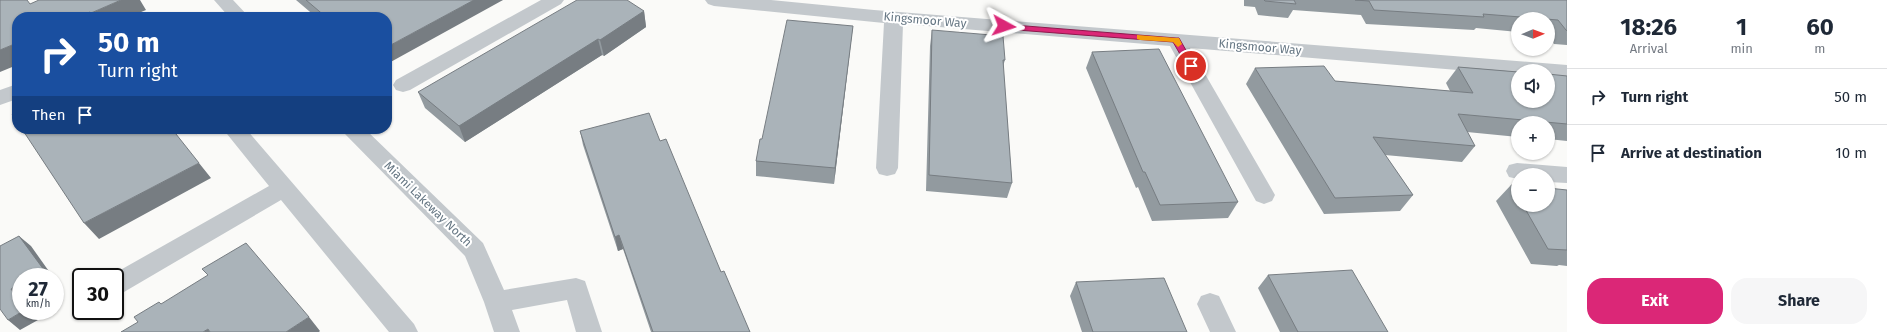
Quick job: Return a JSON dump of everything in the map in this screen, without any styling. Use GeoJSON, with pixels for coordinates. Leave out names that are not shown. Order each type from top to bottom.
{"type":"FeatureCollection","features":[{"type":"Feature","properties":{"kind":"street"},"geometry":{"type":"LineString","coordinates":[[223,0],[235,12]]}},
{"type":"Feature","properties":{"kind":"street"},"geometry":{"type":"LineString","coordinates":[[403,85],[555,0]]}},
{"type":"Feature","properties":{"kind":"street","name":"Kingsmoor Way"},"geometry":{"type":"LineString","coordinates":[[714,0],[894,17],[1567,72]]}},
{"type":"Feature","properties":{"kind":"street"},"geometry":{"type":"LineString","coordinates":[[887,168],[894,17]]}},
{"type":"Feature","properties":{"kind":"street"},"geometry":{"type":"LineString","coordinates":[[1176,40],[1264,194]]}},
{"type":"Feature","properties":{"kind":"street"},"geometry":{"type":"LineString","coordinates":[[0,98],[12,93]]}},
{"type":"Feature","properties":{"kind":"street"},"geometry":{"type":"LineString","coordinates":[[238,134],[405,332]]}},
{"type":"Feature","properties":{"kind":"street","name":"Miami Lakeway North"},"geometry":{"type":"LineString","coordinates":[[357,134],[475,250],[497,302],[507,332]]}},
{"type":"Feature","properties":{"kind":"street"},"geometry":{"type":"LineString","coordinates":[[1555,174],[1567,175]]}},
{"type":"Feature","properties":{"kind":"street"},"geometry":{"type":"LineString","coordinates":[[124,280],[284,188]]}},
{"type":"Feature","properties":{"kind":"street"},"geometry":{"type":"LineString","coordinates":[[497,302],[576,288],[589,332]]}},
{"type":"Feature","properties":{"kind":"street"},"geometry":{"type":"LineString","coordinates":[[1210,304],[1223,332]]}},
{"type":"Feature","properties":{"kind":"building"},"geometry":{"type":"Polygon","coordinates":[[[0,0],[27,0],[30,4],[39,0],[121,0],[93,12],[12,12],[12,45],[0,50],[0,0]]]}},
{"type":"Feature","properties":{"kind":"building"},"geometry":{"type":"Polygon","coordinates":[[[306,0],[474,0],[392,44],[392,12],[320,12],[306,0]]]}},
{"type":"Feature","properties":{"kind":"building"},"geometry":{"type":"Polygon","coordinates":[[[577,0],[627,0],[644,11],[600,40],[598,39],[459,126],[418,92],[577,0]]]}},
{"type":"Feature","properties":{"kind":"building"},"geometry":{"type":"Polygon","coordinates":[[[1264,0],[1294,0],[1296,4],[1265,1],[1264,0]]]}},
{"type":"Feature","properties":{"kind":"building"},"geometry":{"type":"Polygon","coordinates":[[[1355,0],[1567,0],[1567,31],[1558,20],[1555,20],[1555,12],[1511,12],[1511,16],[1483,14],[1484,17],[1374,10],[1369,1],[1355,0]]]}},
{"type":"Feature","properties":{"kind":"building"},"geometry":{"type":"Polygon","coordinates":[[[787,20],[853,26],[835,168],[756,161],[787,20]]]}},
{"type":"Feature","properties":{"kind":"building"},"geometry":{"type":"Polygon","coordinates":[[[932,30],[1003,36],[1005,60],[1003,60],[1012,183],[929,175],[932,30]]]}},
{"type":"Feature","properties":{"kind":"building"},"geometry":{"type":"Polygon","coordinates":[[[1159,49],[1238,202],[1160,205],[1145,172],[1143,172],[1092,52],[1159,49]]]}},
{"type":"Feature","properties":{"kind":"building"},"geometry":{"type":"Polygon","coordinates":[[[1324,66],[1335,81],[1473,93],[1458,67],[1511,71],[1511,108],[1555,108],[1555,75],[1567,76],[1567,124],[1555,123],[1555,116],[1511,116],[1511,119],[1458,114],[1475,146],[1373,137],[1413,195],[1335,198],[1255,68],[1324,66]]]}},
{"type":"Feature","properties":{"kind":"building"},"geometry":{"type":"Polygon","coordinates":[[[649,113],[660,141],[666,139],[721,272],[724,271],[750,332],[653,332],[619,235],[615,237],[580,131],[649,113]]]}},
{"type":"Feature","properties":{"kind":"building"},"geometry":{"type":"Polygon","coordinates":[[[25,134],[176,134],[199,163],[84,223],[25,134]]]}},
{"type":"Feature","properties":{"kind":"building"},"geometry":{"type":"Polygon","coordinates":[[[1555,189],[1567,190],[1567,250],[1548,249],[1527,212],[1555,212],[1555,189]]]}},
{"type":"Feature","properties":{"kind":"building"},"geometry":{"type":"Polygon","coordinates":[[[19,236],[43,268],[12,268],[12,318],[8,320],[0,309],[0,246],[19,236]]]}},
{"type":"Feature","properties":{"kind":"building"},"geometry":{"type":"Polygon","coordinates":[[[246,243],[309,317],[286,332],[210,332],[208,329],[203,332],[121,332],[138,322],[134,317],[159,302],[161,304],[208,275],[202,269],[246,243]]]}},
{"type":"Feature","properties":{"kind":"building"},"geometry":{"type":"Polygon","coordinates":[[[1352,270],[1388,332],[1298,332],[1268,275],[1352,270]]]}},
{"type":"Feature","properties":{"kind":"building"},"geometry":{"type":"Polygon","coordinates":[[[1164,278],[1187,332],[1093,332],[1076,282],[1164,278]]]}},
{"type":"Feature","properties":{"kind":"slow traffic"},"geometry":{"type":"LineString","coordinates":[[1140,37],[1176,40],[1178,44]]}},
{"type":"Feature","properties":{"kind":"route"},"geometry":{"type":"LineString","coordinates":[[1004,26],[1176,40],[1191,66]]}}]}
